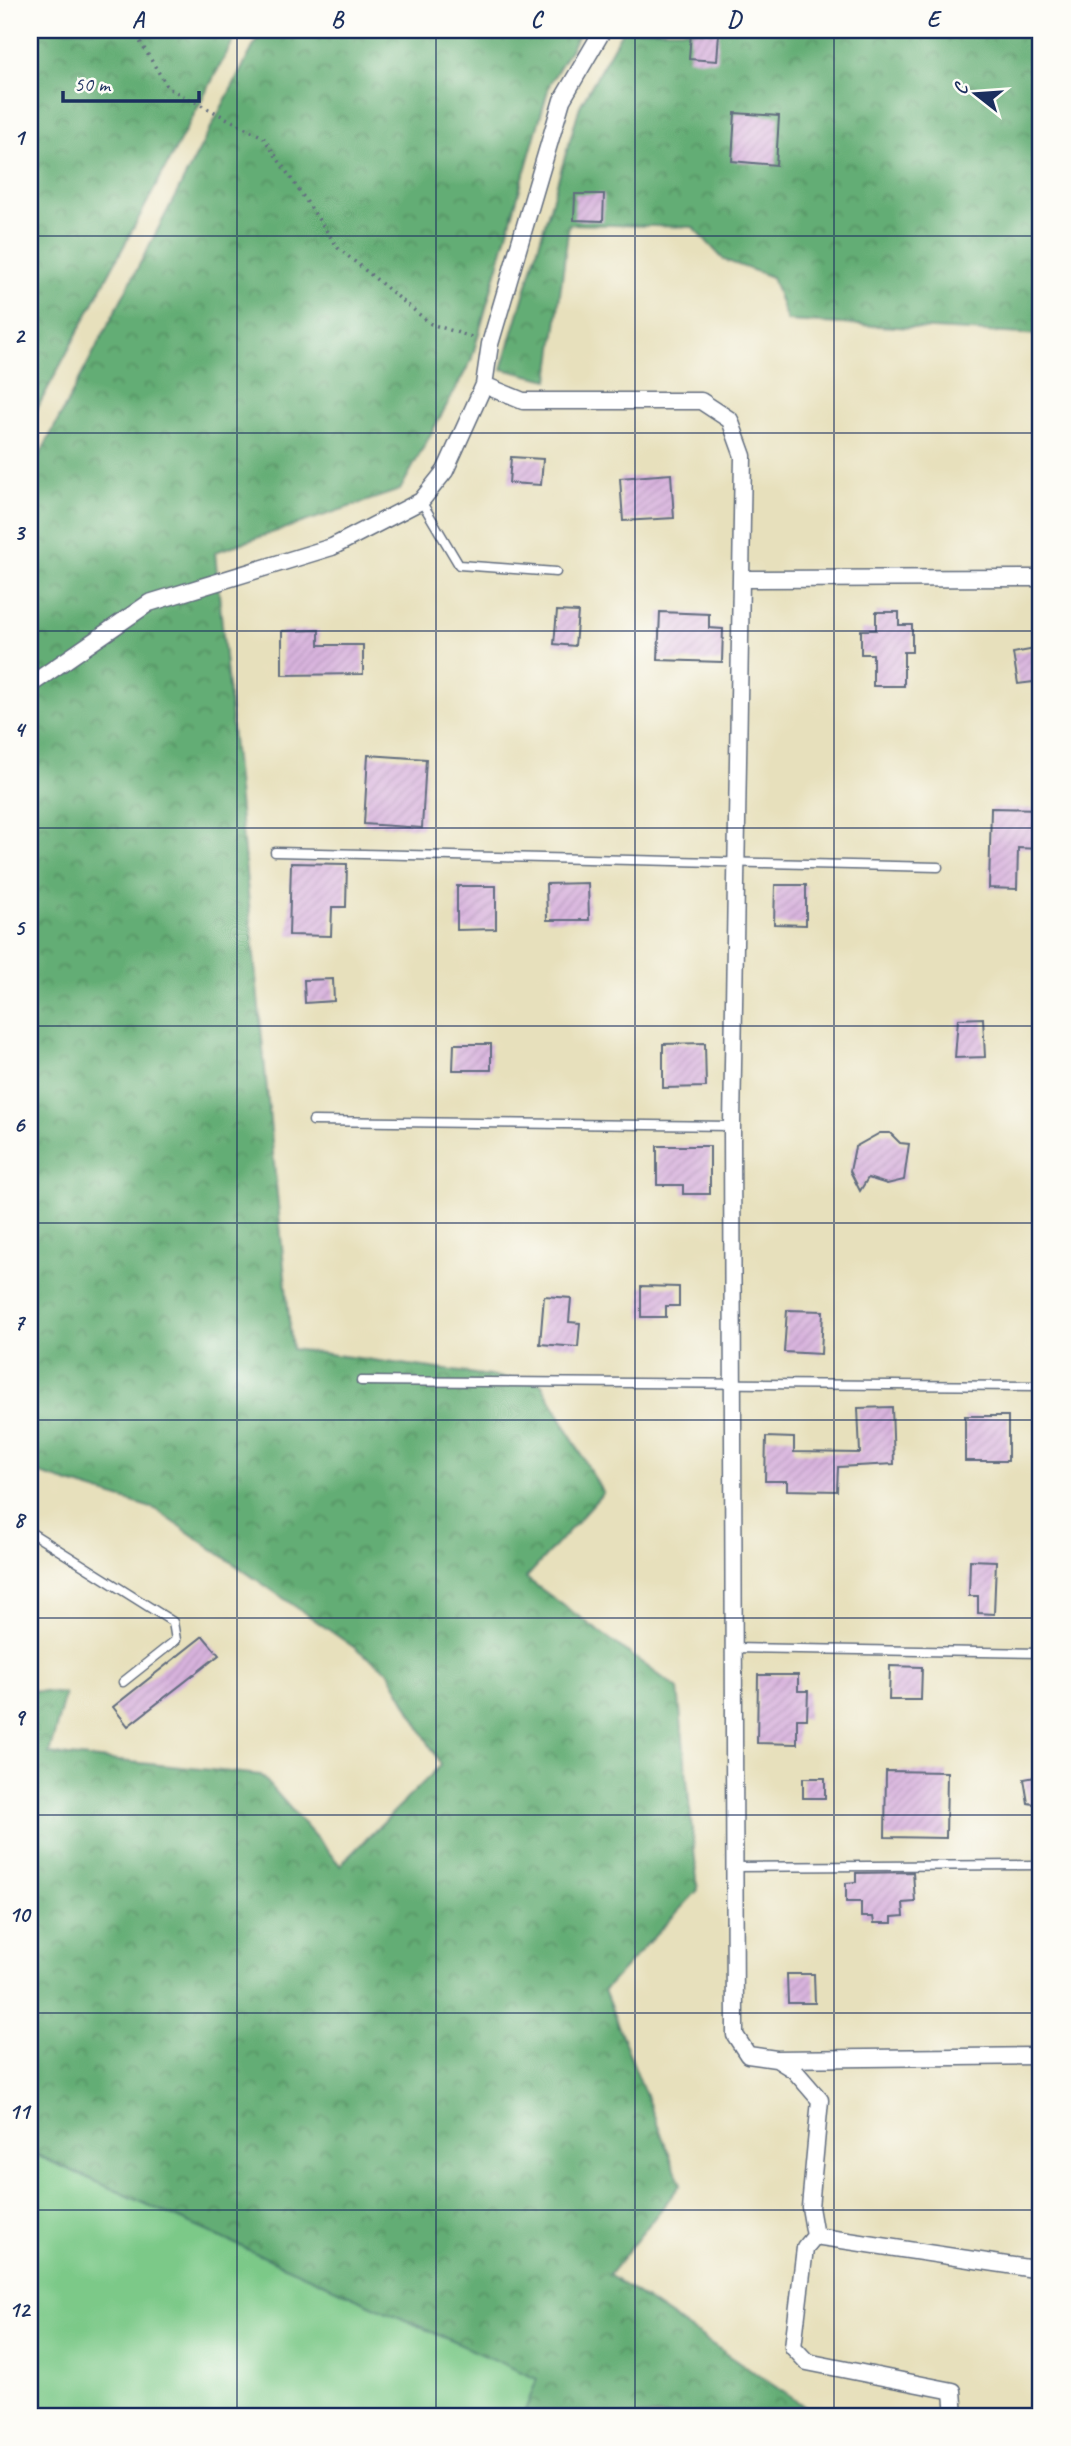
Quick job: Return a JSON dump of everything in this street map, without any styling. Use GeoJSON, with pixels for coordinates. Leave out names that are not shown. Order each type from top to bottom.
{"type":"FeatureCollection","features":[{"type":"Feature","properties":{"kind":"street"},"geometry":{"type":"LineString","coordinates":[[30,685],[149,603],[332,547],[421,501],[445,471],[484,384],[490,344],[562,100],[603,30]]}},
{"type":"Feature","properties":{"kind":"street"},"geometry":{"type":"LineString","coordinates":[[484,384],[523,401],[701,401],[730,420],[743,456],[739,864],[732,1126],[735,2035],[748,2055],[776,2059],[1041,2056]]}},
{"type":"Feature","properties":{"kind":"street"},"geometry":{"type":"LineString","coordinates":[[743,579],[1041,578]]}},
{"type":"Feature","properties":{"kind":"street"},"geometry":{"type":"LineString","coordinates":[[776,2059],[794,2070],[820,2100],[810,2207],[815,2236],[805,2248],[793,2347],[807,2362],[953,2391],[955,2416]]}},
{"type":"Feature","properties":{"kind":"street"},"geometry":{"type":"LineString","coordinates":[[815,2236],[1041,2270]]}},
{"type":"Feature","properties":{"kind":"lane"},"geometry":{"type":"LineString","coordinates":[[421,501],[459,565],[556,572]]}},
{"type":"Feature","properties":{"kind":"lane"},"geometry":{"type":"LineString","coordinates":[[275,852],[938,867]]}},
{"type":"Feature","properties":{"kind":"lane"},"geometry":{"type":"LineString","coordinates":[[313,1121],[732,1126]]}},
{"type":"Feature","properties":{"kind":"lane"},"geometry":{"type":"LineString","coordinates":[[361,1381],[1041,1386]]}},
{"type":"Feature","properties":{"kind":"lane"},"geometry":{"type":"LineString","coordinates":[[30,1532],[173,1622],[176,1640],[123,1682]]}},
{"type":"Feature","properties":{"kind":"lane"},"geometry":{"type":"LineString","coordinates":[[733,1648],[1041,1653]]}},
{"type":"Feature","properties":{"kind":"lane"},"geometry":{"type":"LineString","coordinates":[[733,1867],[1041,1865]]}},
{"type":"Feature","properties":{"kind":"path"},"geometry":{"type":"LineString","coordinates":[[133,30],[168,88],[263,137],[338,248],[432,324],[490,344]]}},
{"type":"Feature","properties":{"kind":"green space"},"geometry":{"type":"Polygon","coordinates":[[[30,30],[239,30],[30,422],[30,30]]]}},
{"type":"Feature","properties":{"kind":"green space"},"geometry":{"type":"Polygon","coordinates":[[[262,30],[582,30],[550,83],[471,361],[400,490],[215,552],[292,1349],[541,1383],[603,1493],[526,1578],[678,1689],[698,1890],[604,1990],[681,2184],[609,2275],[819,2416],[523,2416],[537,2379],[30,2152],[30,1690],[65,1694],[49,1754],[261,1775],[340,1865],[441,1765],[388,1671],[155,1509],[30,1471],[30,474],[262,30]]]}},
{"type":"Feature","properties":{"kind":"green space"},"geometry":{"type":"Polygon","coordinates":[[[623,30],[1041,30],[1041,335],[787,321],[772,277],[724,260],[693,227],[569,224],[549,380],[502,369],[580,106],[623,30]]]}},
{"type":"Feature","properties":{"kind":"green space"},"geometry":{"type":"Polygon","coordinates":[[[30,2152],[538,2379],[523,2416],[30,2416],[30,2152]]]}},
{"type":"Feature","properties":{"kind":"building"},"geometry":{"type":"Polygon","coordinates":[[[691,31],[719,33],[717,61],[689,59],[691,31]]]}},
{"type":"Feature","properties":{"kind":"building"},"geometry":{"type":"Polygon","coordinates":[[[735,113],[779,116],[776,165],[732,161],[735,113]]]}},
{"type":"Feature","properties":{"kind":"building"},"geometry":{"type":"Polygon","coordinates":[[[575,194],[604,194],[603,221],[574,220],[575,194]]]}},
{"type":"Feature","properties":{"kind":"building"},"geometry":{"type":"Polygon","coordinates":[[[511,457],[543,459],[541,485],[509,483],[511,457]]]}},
{"type":"Feature","properties":{"kind":"building"},"geometry":{"type":"Polygon","coordinates":[[[671,474],[674,518],[623,521],[620,478],[671,474]]]}},
{"type":"Feature","properties":{"kind":"building"},"geometry":{"type":"Polygon","coordinates":[[[557,611],[578,612],[575,646],[554,644],[557,611]]]}},
{"type":"Feature","properties":{"kind":"building"},"geometry":{"type":"Polygon","coordinates":[[[660,612],[709,614],[709,628],[723,629],[722,662],[658,660],[660,612]]]}},
{"type":"Feature","properties":{"kind":"building"},"geometry":{"type":"Polygon","coordinates":[[[876,612],[899,612],[899,625],[912,625],[912,652],[904,652],[904,686],[873,686],[873,654],[861,654],[861,630],[876,630],[876,612]]]}},
{"type":"Feature","properties":{"kind":"building"},"geometry":{"type":"Polygon","coordinates":[[[319,630],[319,645],[363,645],[363,674],[282,675],[282,631],[319,630]]]}},
{"type":"Feature","properties":{"kind":"building"},"geometry":{"type":"Polygon","coordinates":[[[1041,648],[1041,681],[1018,684],[1013,653],[1041,648]]]}},
{"type":"Feature","properties":{"kind":"building"},"geometry":{"type":"Polygon","coordinates":[[[368,755],[426,759],[422,828],[364,824],[368,755]]]}},
{"type":"Feature","properties":{"kind":"building"},"geometry":{"type":"Polygon","coordinates":[[[991,808],[1041,809],[1041,849],[1018,848],[1017,889],[989,888],[991,808]]]}},
{"type":"Feature","properties":{"kind":"building"},"geometry":{"type":"Polygon","coordinates":[[[291,863],[347,864],[346,907],[332,907],[331,936],[289,935],[291,863]]]}},
{"type":"Feature","properties":{"kind":"building"},"geometry":{"type":"Polygon","coordinates":[[[588,883],[589,920],[547,920],[546,884],[588,883]]]}},
{"type":"Feature","properties":{"kind":"building"},"geometry":{"type":"Polygon","coordinates":[[[775,885],[806,885],[806,925],[774,924],[775,885]]]}},
{"type":"Feature","properties":{"kind":"building"},"geometry":{"type":"Polygon","coordinates":[[[457,886],[496,886],[496,929],[457,930],[457,886]]]}},
{"type":"Feature","properties":{"kind":"building"},"geometry":{"type":"Polygon","coordinates":[[[333,979],[334,1001],[305,1003],[304,980],[333,979]]]}},
{"type":"Feature","properties":{"kind":"building"},"geometry":{"type":"Polygon","coordinates":[[[983,1018],[985,1057],[955,1058],[958,1019],[983,1018]]]}},
{"type":"Feature","properties":{"kind":"building"},"geometry":{"type":"Polygon","coordinates":[[[705,1043],[706,1087],[663,1088],[663,1044],[705,1043]]]}},
{"type":"Feature","properties":{"kind":"building"},"geometry":{"type":"Polygon","coordinates":[[[454,1044],[491,1044],[491,1070],[453,1070],[454,1044]]]}},
{"type":"Feature","properties":{"kind":"building"},"geometry":{"type":"Polygon","coordinates":[[[880,1133],[890,1133],[900,1143],[909,1144],[904,1180],[887,1184],[868,1178],[860,1191],[850,1171],[855,1147],[880,1133]]]}},
{"type":"Feature","properties":{"kind":"building"},"geometry":{"type":"Polygon","coordinates":[[[657,1146],[710,1146],[710,1194],[683,1194],[683,1185],[657,1185],[657,1146]]]}},
{"type":"Feature","properties":{"kind":"building"},"geometry":{"type":"Polygon","coordinates":[[[641,1286],[679,1287],[679,1306],[666,1306],[666,1317],[641,1317],[641,1286]]]}},
{"type":"Feature","properties":{"kind":"building"},"geometry":{"type":"Polygon","coordinates":[[[544,1296],[571,1298],[569,1322],[580,1323],[578,1347],[540,1344],[544,1296]]]}},
{"type":"Feature","properties":{"kind":"building"},"geometry":{"type":"Polygon","coordinates":[[[787,1310],[823,1311],[821,1354],[784,1352],[787,1310]]]}},
{"type":"Feature","properties":{"kind":"building"},"geometry":{"type":"Polygon","coordinates":[[[892,1407],[894,1464],[838,1467],[837,1491],[787,1490],[787,1481],[765,1481],[766,1437],[794,1438],[794,1452],[860,1453],[858,1408],[892,1407]]]}},
{"type":"Feature","properties":{"kind":"building"},"geometry":{"type":"Polygon","coordinates":[[[965,1416],[1008,1416],[1008,1461],[965,1461],[965,1416]]]}},
{"type":"Feature","properties":{"kind":"building"},"geometry":{"type":"Polygon","coordinates":[[[970,1560],[996,1561],[994,1614],[978,1613],[978,1596],[969,1596],[970,1560]]]}},
{"type":"Feature","properties":{"kind":"building"},"geometry":{"type":"Polygon","coordinates":[[[203,1636],[219,1655],[128,1726],[113,1707],[203,1636]]]}},
{"type":"Feature","properties":{"kind":"building"},"geometry":{"type":"Polygon","coordinates":[[[890,1666],[922,1667],[921,1700],[889,1700],[890,1666]]]}},
{"type":"Feature","properties":{"kind":"building"},"geometry":{"type":"Polygon","coordinates":[[[758,1675],[798,1675],[798,1691],[808,1691],[807,1719],[797,1719],[797,1744],[757,1743],[758,1675]]]}},
{"type":"Feature","properties":{"kind":"building"},"geometry":{"type":"Polygon","coordinates":[[[886,1771],[947,1772],[946,1838],[885,1837],[886,1771]]]}},
{"type":"Feature","properties":{"kind":"building"},"geometry":{"type":"Polygon","coordinates":[[[1041,1776],[1041,1805],[1028,1803],[1024,1779],[1041,1776]]]}},
{"type":"Feature","properties":{"kind":"building"},"geometry":{"type":"Polygon","coordinates":[[[803,1778],[825,1778],[825,1798],[803,1798],[803,1778]]]}},
{"type":"Feature","properties":{"kind":"building"},"geometry":{"type":"Polygon","coordinates":[[[913,1872],[915,1902],[903,1903],[904,1916],[892,1917],[892,1923],[874,1923],[873,1917],[861,1917],[861,1902],[846,1902],[846,1883],[856,1882],[856,1873],[913,1872]]]}},
{"type":"Feature","properties":{"kind":"building"},"geometry":{"type":"Polygon","coordinates":[[[787,1974],[814,1974],[815,2003],[788,2003],[787,1974]]]}}]}
